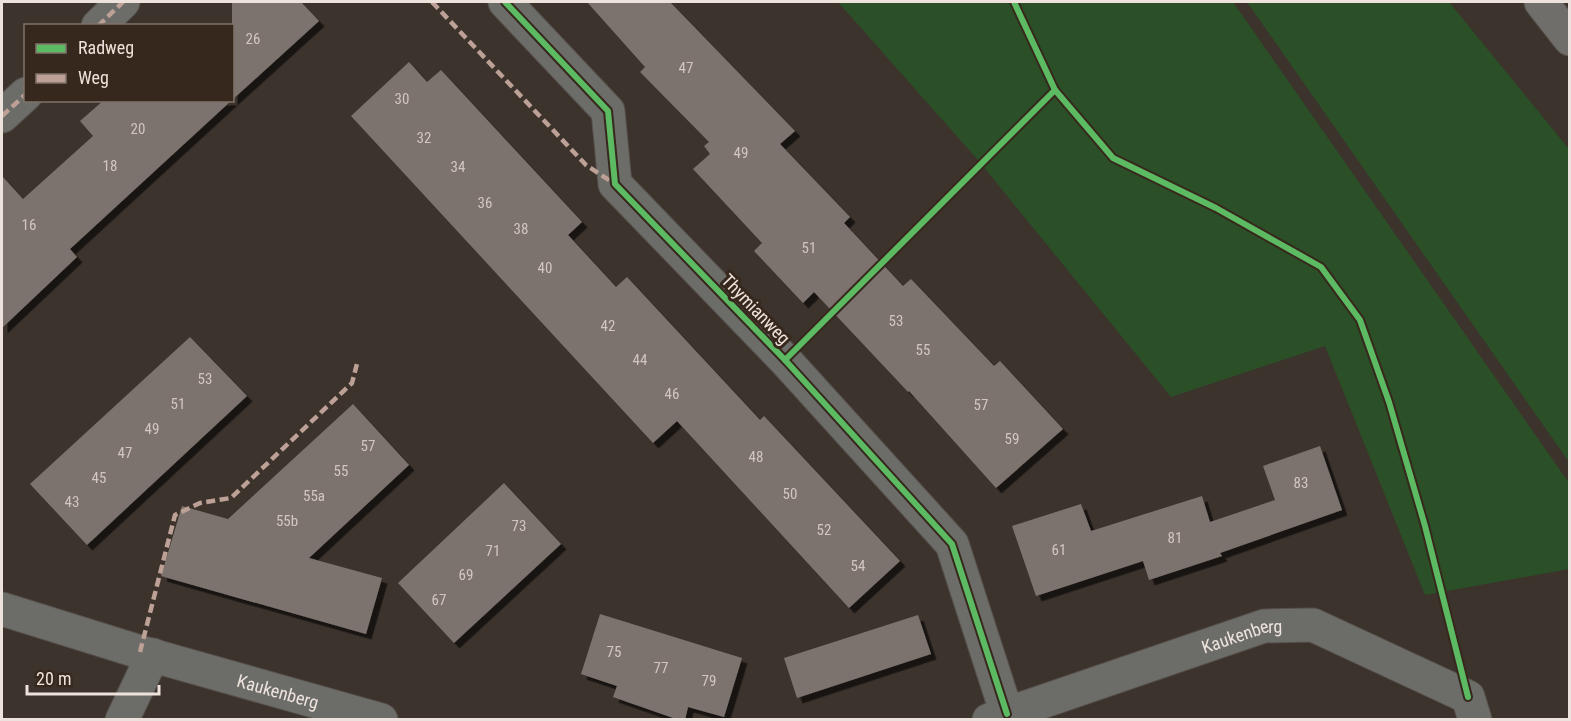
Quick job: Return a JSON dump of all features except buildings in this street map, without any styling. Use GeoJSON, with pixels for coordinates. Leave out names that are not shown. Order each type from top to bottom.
{"type":"FeatureCollection","features":[{"type":"Feature","properties":{"kind":"main road"},"geometry":{"type":"LineString","coordinates":[[1541,2],[1569,39]]}},
{"type":"Feature","properties":{"kind":"street"},"geometry":{"type":"LineString","coordinates":[[100,24],[123,2]]}},
{"type":"Feature","properties":{"kind":"street","name":"Thymianweg"},"geometry":{"type":"LineString","coordinates":[[505,2],[608,111],[615,184],[785,360],[952,544],[998,717]]}},
{"type":"Feature","properties":{"kind":"street"},"geometry":{"type":"LineString","coordinates":[[2,116],[24,96]]}},
{"type":"Feature","properties":{"kind":"street","name":"Kaukenberg"},"geometry":{"type":"LineString","coordinates":[[2,609],[381,720]]}},
{"type":"Feature","properties":{"kind":"street","name":"Kaukenberg"},"geometry":{"type":"LineString","coordinates":[[998,717],[1264,626],[1313,625],[1468,697],[1475,720]]}},
{"type":"Feature","properties":{"kind":"street"},"geometry":{"type":"LineString","coordinates":[[122,720],[153,655]]}},
{"type":"Feature","properties":{"kind":"green space"},"geometry":{"type":"Polygon","coordinates":[[[838,2],[1233,2],[1569,483],[1569,569],[1425,595],[1325,346],[1171,397],[977,159],[838,2]]]}},
{"type":"Feature","properties":{"kind":"green space"},"geometry":{"type":"Polygon","coordinates":[[[1247,2],[1449,2],[1569,149],[1569,462],[1247,2]]]}},
{"type":"Feature","properties":{"kind":"marked path"},"geometry":{"type":"LineString","coordinates":[[100,24],[123,2]]}},
{"type":"Feature","properties":{"kind":"marked path"},"geometry":{"type":"LineString","coordinates":[[432,2],[586,165],[615,184]]}},
{"type":"Feature","properties":{"kind":"marked path"},"geometry":{"type":"LineString","coordinates":[[2,116],[24,96]]}},
{"type":"Feature","properties":{"kind":"marked path"},"geometry":{"type":"LineString","coordinates":[[140,652],[175,515],[200,503],[231,498],[352,383],[358,360]]}},
{"type":"Feature","properties":{"kind":"cycle path"},"geometry":{"type":"LineString","coordinates":[[505,2],[608,111],[615,184],[785,360],[952,544],[1007,714]]}},
{"type":"Feature","properties":{"kind":"cycle path"},"geometry":{"type":"LineString","coordinates":[[1014,2],[1055,90],[1113,158],[1216,208],[1321,267],[1360,320],[1389,402],[1425,526],[1468,697]]}},
{"type":"Feature","properties":{"kind":"cycle path"},"geometry":{"type":"LineString","coordinates":[[785,360],[1055,90]]}}]}
